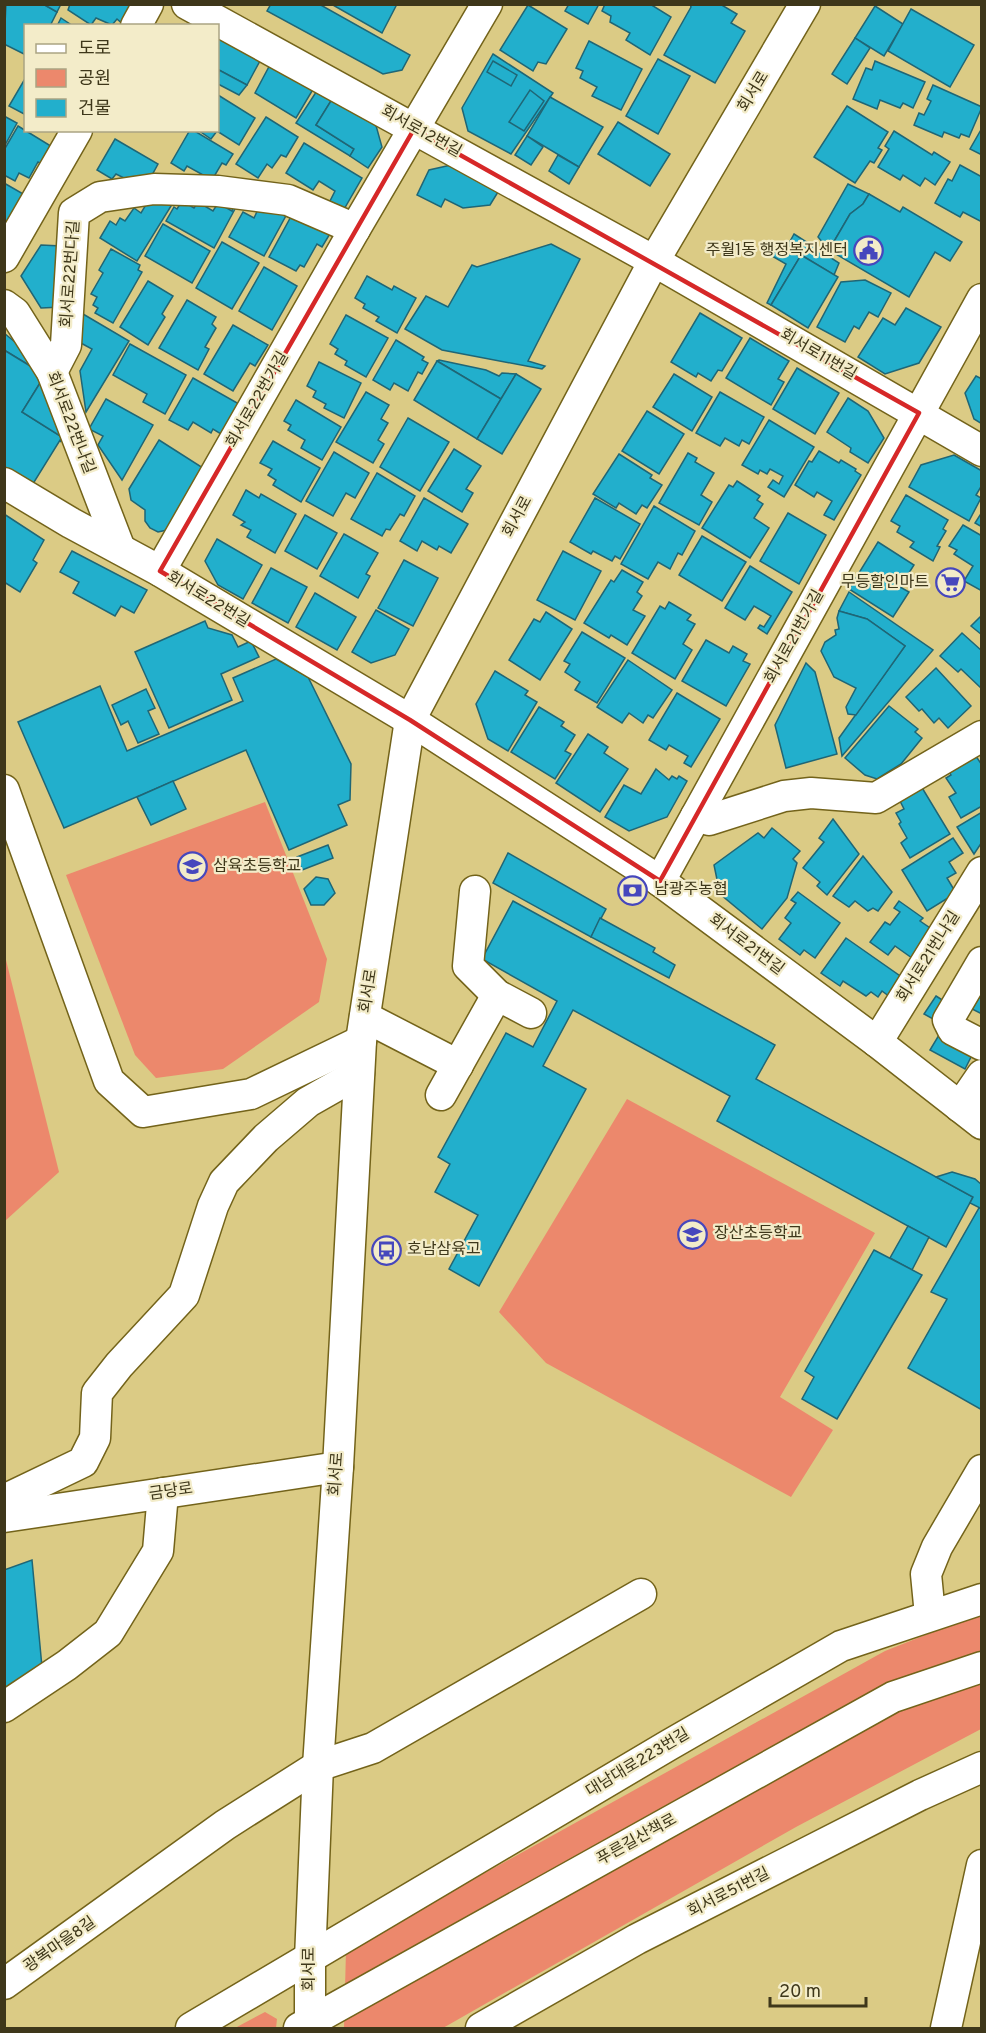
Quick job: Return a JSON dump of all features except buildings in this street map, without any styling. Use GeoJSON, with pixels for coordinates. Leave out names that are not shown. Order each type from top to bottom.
{"type":"FeatureCollection","features":[{"type":"Feature","properties":{"kind":"street"},"geometry":{"type":"LineString","coordinates":[[137,24],[148,4]]}},
{"type":"Feature","properties":{"kind":"street","name":"회서로12번길"},"geometry":{"type":"LineString","coordinates":[[187,4],[654,261]]}},
{"type":"Feature","properties":{"kind":"street","name":"회서로22번가길"},"geometry":{"type":"LineString","coordinates":[[160,571],[355,229],[487,4]]}},
{"type":"Feature","properties":{"kind":"street","name":"회서로"},"geometry":{"type":"LineString","coordinates":[[306,2026],[318,1766],[338,1467],[359,1073],[363,1029],[410,720],[654,261],[805,4]]}},
{"type":"Feature","properties":{"kind":"street"},"geometry":{"type":"LineString","coordinates":[[4,256],[75,132]]}},
{"type":"Feature","properties":{"kind":"street","name":"회서로22번다길"},"geometry":{"type":"LineString","coordinates":[[52,372],[66,345],[74,213],[100,197],[154,189],[218,191],[288,200],[355,229]]}},
{"type":"Feature","properties":{"kind":"street","name":"회서로11번길"},"geometry":{"type":"LineString","coordinates":[[654,261],[981,451]]}},
{"type":"Feature","properties":{"kind":"street","name":"회서로21번가길"},"geometry":{"type":"LineString","coordinates":[[660,881],[981,299]]}},
{"type":"Feature","properties":{"kind":"street","name":"회서로22번나길"},"geometry":{"type":"LineString","coordinates":[[4,305],[15,312],[52,372],[120,549]]}},
{"type":"Feature","properties":{"kind":"street","name":"회서로22번길"},"geometry":{"type":"LineString","coordinates":[[4,483],[71,523],[160,571],[410,720]]}},
{"type":"Feature","properties":{"kind":"street","name":"회서로21번길"},"geometry":{"type":"LineString","coordinates":[[410,720],[660,881],[877,1042],[970,1115]]}},
{"type":"Feature","properties":{"kind":"street"},"geometry":{"type":"LineString","coordinates":[[696,816],[709,820],[784,796],[811,793],[876,798],[981,736]]}},
{"type":"Feature","properties":{"kind":"street"},"geometry":{"type":"LineString","coordinates":[[4,790],[109,1081],[144,1112],[251,1094],[363,1029],[458,1065]]}},
{"type":"Feature","properties":{"kind":"street","name":"회서로21번나길"},"geometry":{"type":"LineString","coordinates":[[877,1042],[981,872]]}},
{"type":"Feature","properties":{"kind":"street"},"geometry":{"type":"LineString","coordinates":[[475,891],[468,966],[497,995],[531,1013]]}},
{"type":"Feature","properties":{"kind":"street"},"geometry":{"type":"LineString","coordinates":[[981,962],[948,1020],[954,1030],[981,1045]]}},
{"type":"Feature","properties":{"kind":"street"},"geometry":{"type":"LineString","coordinates":[[441,1095],[497,995]]}},
{"type":"Feature","properties":{"kind":"street"},"geometry":{"type":"LineString","coordinates":[[4,1500],[83,1462],[94,1438],[97,1393],[119,1365],[184,1295],[213,1206],[224,1182],[266,1138],[308,1102],[359,1073]]}},
{"type":"Feature","properties":{"kind":"street"},"geometry":{"type":"LineString","coordinates":[[970,1115],[981,1074]]}},
{"type":"Feature","properties":{"kind":"street","name":"금당로"},"geometry":{"type":"LineString","coordinates":[[4,1517],[338,1467]]}},
{"type":"Feature","properties":{"kind":"street"},"geometry":{"type":"LineString","coordinates":[[930,1615],[926,1574],[937,1547],[981,1470]]}},
{"type":"Feature","properties":{"kind":"street"},"geometry":{"type":"LineString","coordinates":[[4,1707],[67,1665],[108,1633],[158,1551],[163,1493]]}},
{"type":"Feature","properties":{"kind":"street"},"geometry":{"type":"LineString","coordinates":[[318,1766],[374,1748],[641,1594]]}},
{"type":"Feature","properties":{"kind":"street","name":"대남대로223번길"},"geometry":{"type":"LineString","coordinates":[[191,2028],[841,1646],[981,1599]]}},
{"type":"Feature","properties":{"kind":"street","name":"푸른길산책로"},"geometry":{"type":"LineString","coordinates":[[306,2026],[893,1697],[981,1667]]}},
{"type":"Feature","properties":{"kind":"street","name":"광복마을8길"},"geometry":{"type":"LineString","coordinates":[[4,1984],[116,1906],[225,1825],[318,1766]]}},
{"type":"Feature","properties":{"kind":"street","name":"회서로51번길"},"geometry":{"type":"LineString","coordinates":[[481,2028],[638,1939],[920,1795],[981,1767]]}},
{"type":"Feature","properties":{"kind":"street"},"geometry":{"type":"LineString","coordinates":[[946,2028],[981,1865]]}},
{"type":"Feature","properties":{"kind":"highlighted area"},"geometry":{"type":"Polygon","coordinates":[[[414,129],[919,413],[660,881],[410,720],[160,571],[414,129]]]}},
{"type":"Feature","properties":{"kind":"green space"},"geometry":{"type":"Polygon","coordinates":[[[265,802],[327,959],[319,1002],[223,1069],[156,1078],[135,1055],[66,875],[265,802]]]}},
{"type":"Feature","properties":{"kind":"green space"},"geometry":{"type":"Polygon","coordinates":[[[4,956],[59,1172],[5,1221],[4,956]]]}},
{"type":"Feature","properties":{"kind":"green space"},"geometry":{"type":"Polygon","coordinates":[[[627,1099],[875,1233],[780,1397],[833,1430],[791,1497],[546,1363],[499,1312],[627,1099]]]}},
{"type":"Feature","properties":{"kind":"green space"},"geometry":{"type":"Polygon","coordinates":[[[981,1613],[981,1729],[796,1827],[443,2028],[344,2028],[346,1950],[885,1651],[981,1613]]]}},
{"type":"Feature","properties":{"kind":"green space"},"geometry":{"type":"Polygon","coordinates":[[[265,2012],[277,2019],[276,2028],[235,2028],[265,2012]]]}},
{"type":"Feature","properties":{"kind":"place","name":"주월1동 행정복지센터"},"geometry":{"type":"Point","coordinates":[869,251]}},
{"type":"Feature","properties":{"kind":"place","name":"무등할인마트"},"geometry":{"type":"Point","coordinates":[950,583]}},
{"type":"Feature","properties":{"kind":"place","name":"삼육초등학교"},"geometry":{"type":"Point","coordinates":[192,867]}},
{"type":"Feature","properties":{"kind":"place","name":"남광주농협"},"geometry":{"type":"Point","coordinates":[633,890]}},
{"type":"Feature","properties":{"kind":"place","name":"장산초등학교"},"geometry":{"type":"Point","coordinates":[693,1234]}},
{"type":"Feature","properties":{"kind":"place","name":"호남삼육고"},"geometry":{"type":"Point","coordinates":[386,1250]}}]}
